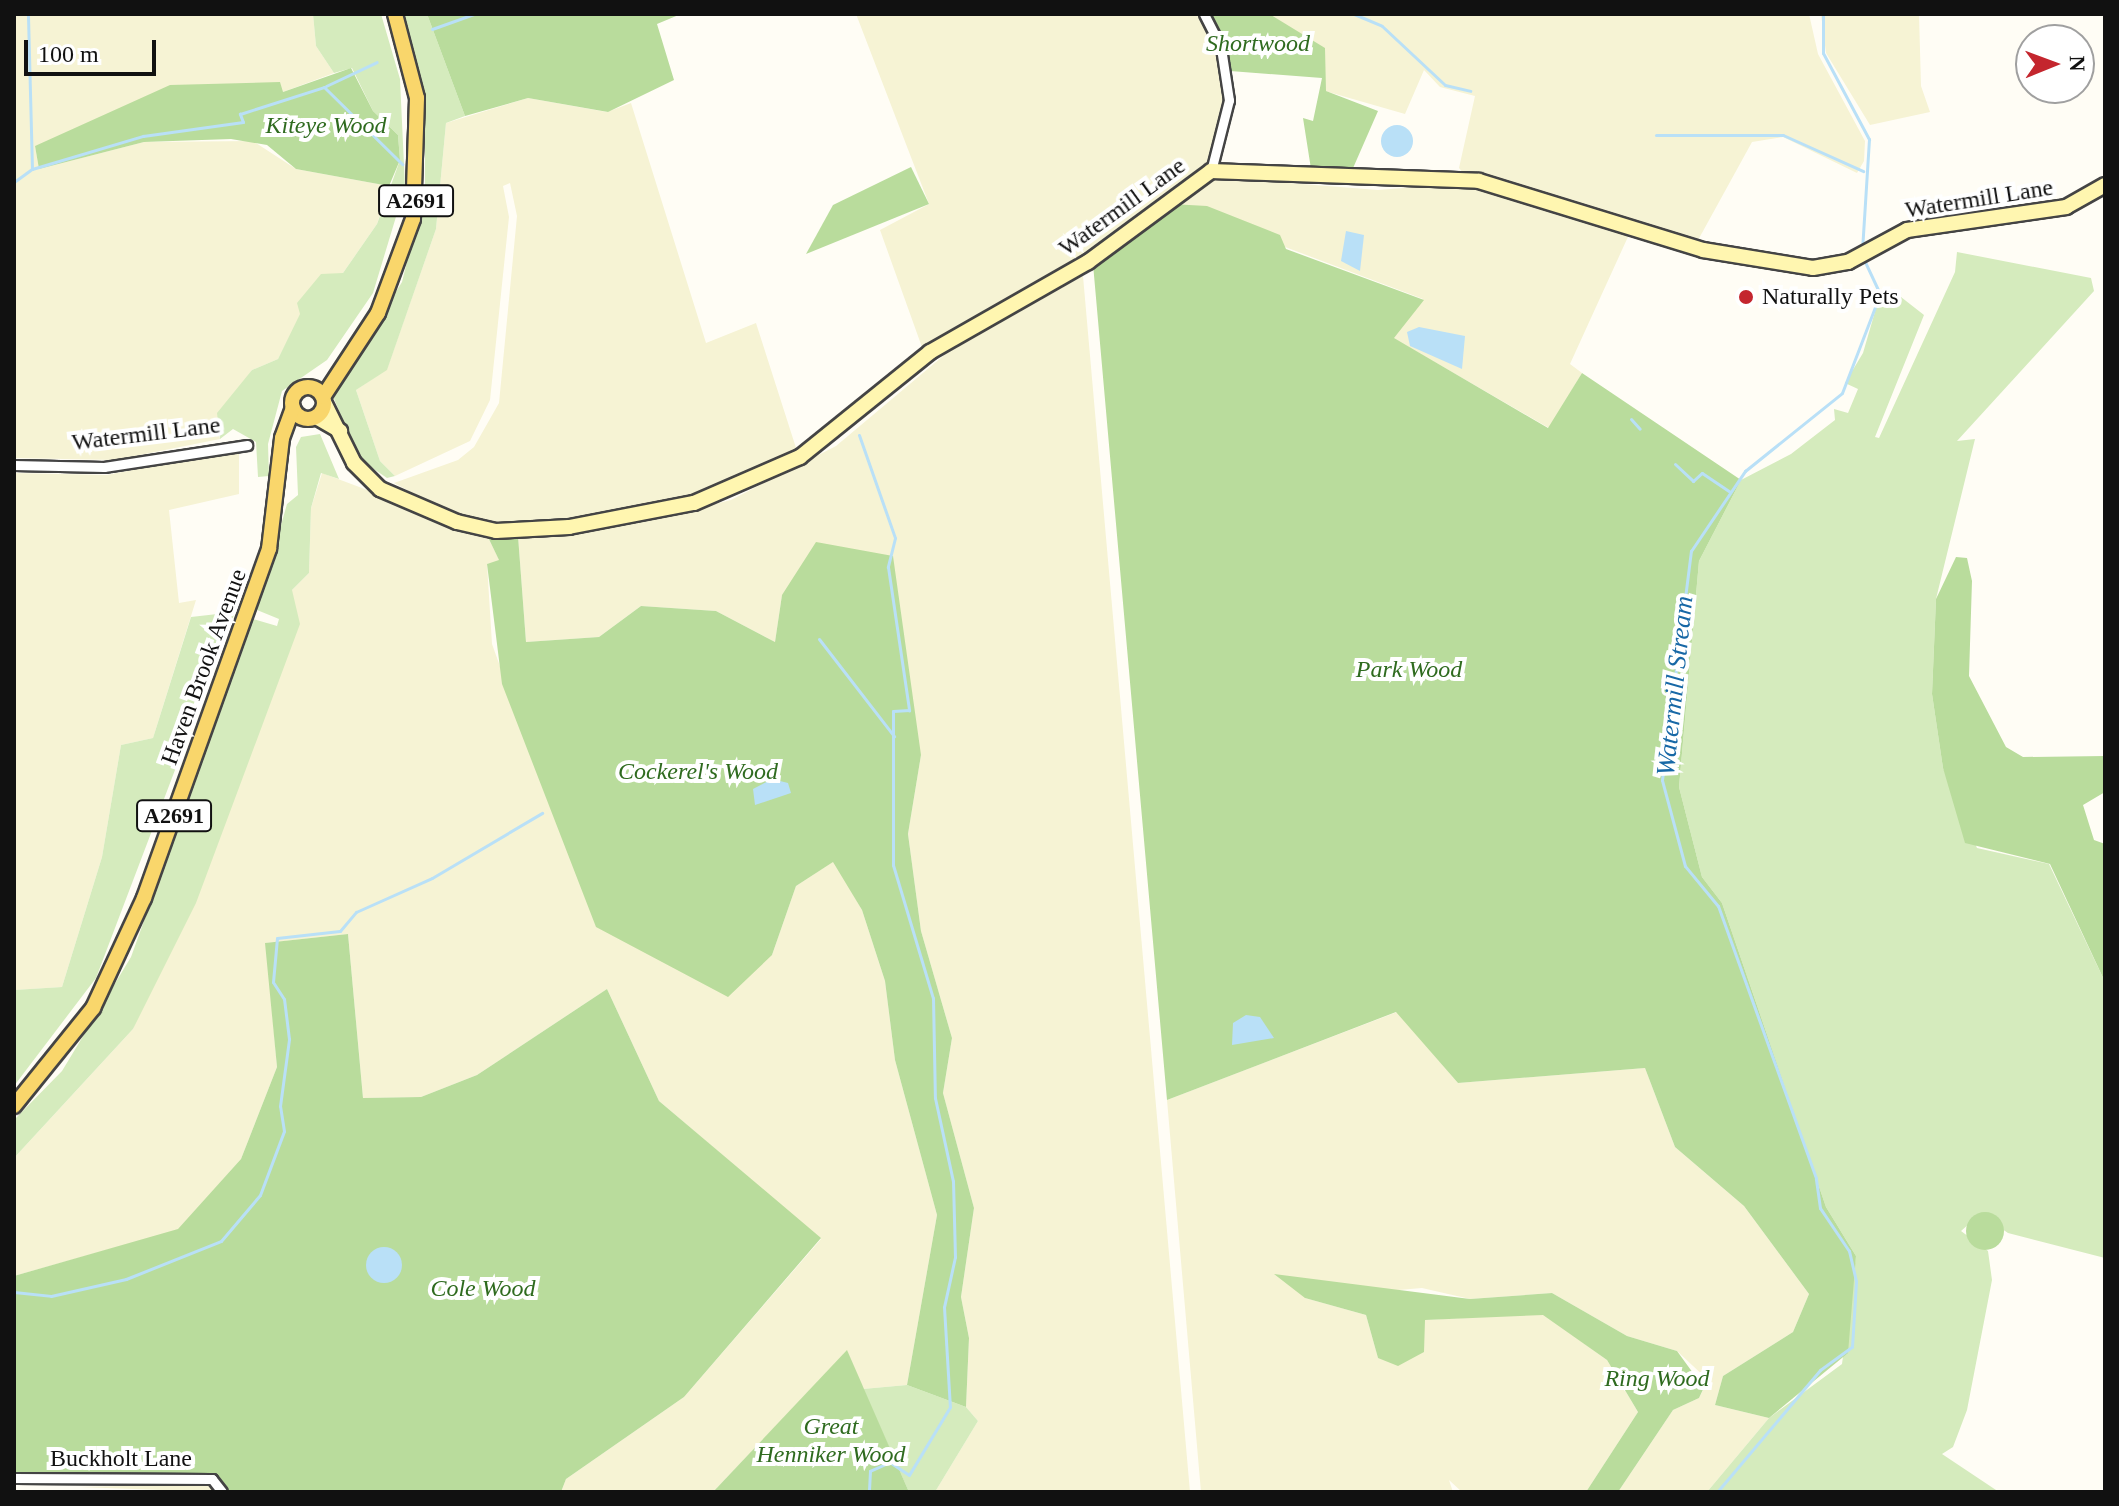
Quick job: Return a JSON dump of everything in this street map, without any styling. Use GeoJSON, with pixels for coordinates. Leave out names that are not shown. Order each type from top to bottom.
{"type":"FeatureCollection","features":[{"type":"Feature","properties":{"kind":"main road","name":"A2691"},"geometry":{"type":"LineString","coordinates":[[323,400],[335,370],[378,313],[413,219],[417,98],[395,14]]}},
{"type":"Feature","properties":{"kind":"main road","name":"A2691"},"geometry":{"type":"LineString","coordinates":[[305,388],[335,370]]}},
{"type":"Feature","properties":{"kind":"main road"},"geometry":{"type":"LineString","coordinates":[[282,438],[311,418],[323,400],[305,388]]}},
{"type":"Feature","properties":{"kind":"main road","name":"Haven Brook Avenue"},"geometry":{"type":"LineString","coordinates":[[14,1106],[93,1008],[144,898],[269,549],[282,438],[293,408],[305,388]]}},
{"type":"Feature","properties":{"kind":"main road"},"geometry":{"type":"LineString","coordinates":[[293,408],[311,418]]}},
{"type":"Feature","properties":{"kind":"street"},"geometry":{"type":"LineString","coordinates":[[1204,14],[1221,48],[1229,100],[1211,171]]}},
{"type":"Feature","properties":{"kind":"street","name":"Watermill Lane"},"geometry":{"type":"LineString","coordinates":[[323,400],[354,463],[380,489],[457,522],[496,531],[569,527],[694,503],[800,457],[930,352],[1088,262],[1211,171],[1376,182],[1467,179],[1747,260],[1813,268],[1864,253],[1907,230],[2066,207],[2105,185]]}},
{"type":"Feature","properties":{"kind":"street"},"geometry":{"type":"LineString","coordinates":[[311,418],[340,431]]}},
{"type":"Feature","properties":{"kind":"street","name":"Watermill Lane"},"geometry":{"type":"LineString","coordinates":[[235,445],[237,433]]}},
{"type":"Feature","properties":{"kind":"street","name":"Watermill Lane"},"geometry":{"type":"LineString","coordinates":[[14,465],[104,467],[247,445]]}},
{"type":"Feature","properties":{"kind":"street","name":"Buckholt Lane"},"geometry":{"type":"LineString","coordinates":[[14,1478],[212,1479],[222,1492]]}},
{"type":"Feature","properties":{"kind":"shaded area"},"geometry":{"type":"Polygon","coordinates":[[[14,14],[313,14],[316,46],[334,73],[283,92],[35,146],[39,169],[144,142],[253,141],[296,169],[389,186],[377,224],[343,273],[301,314],[278,359],[252,370],[215,425],[220,439],[115,460],[14,458],[14,14]]]}},
{"type":"Feature","properties":{"kind":"shaded area"},"geometry":{"type":"Polygon","coordinates":[[[856,14],[1199,14],[1218,50],[1226,100],[1209,163],[1107,245],[923,350],[880,230],[929,204],[856,14]]]}},
{"type":"Feature","properties":{"kind":"shaded area"},"geometry":{"type":"Polygon","coordinates":[[[1257,14],[1809,14],[1818,54],[1865,141],[1864,161],[1857,173],[1783,137],[1752,142],[1697,242],[1464,174],[1459,168],[1475,96],[1440,87],[1424,70],[1405,114],[1325,91],[1324,48],[1257,14]]]}},
{"type":"Feature","properties":{"kind":"shaded area"},"geometry":{"type":"Polygon","coordinates":[[[1821,14],[1919,14],[1921,86],[1930,112],[1870,125],[1826,53],[1821,14]]]}},
{"type":"Feature","properties":{"kind":"shaded area"},"geometry":{"type":"Polygon","coordinates":[[[528,98],[607,112],[631,103],[706,343],[756,323],[797,451],[692,498],[569,522],[496,526],[459,518],[394,483],[458,460],[474,447],[499,403],[517,216],[510,183],[503,186],[509,217],[490,400],[470,441],[395,476],[380,461],[356,390],[387,369],[436,229],[446,123],[528,98]]]}},
{"type":"Feature","properties":{"kind":"shaded area"},"geometry":{"type":"Polygon","coordinates":[[[1211,177],[1378,190],[1466,183],[1632,228],[1570,364],[1582,373],[1549,428],[1393,338],[1423,299],[1171,204],[1211,177]]]}},
{"type":"Feature","properties":{"kind":"shaded area"},"geometry":{"type":"Polygon","coordinates":[[[1083,276],[1190,1492],[935,1492],[978,1421],[966,1407],[969,1338],[961,1297],[974,1208],[943,1093],[952,1038],[921,931],[908,834],[921,755],[782,595],[775,642],[716,611],[641,606],[599,637],[526,642],[518,536],[646,521],[731,500],[836,446],[967,336],[1083,276]]]}},
{"type":"Feature","properties":{"kind":"shaded area"},"geometry":{"type":"Polygon","coordinates":[[[239,449],[239,494],[169,510],[179,603],[196,600],[153,738],[121,745],[102,857],[62,987],[14,990],[14,473],[107,475],[239,449]]]}},
{"type":"Feature","properties":{"kind":"shaded area"},"geometry":{"type":"Polygon","coordinates":[[[322,473],[487,535],[500,561],[487,564],[492,644],[535,764],[772,955],[796,886],[834,861],[862,910],[885,981],[895,1060],[937,1215],[907,1385],[863,1389],[847,1351],[713,1492],[561,1492],[566,1479],[684,1397],[821,1239],[659,1101],[607,989],[477,1075],[421,1097],[363,1098],[348,934],[266,943],[277,1067],[241,1159],[178,1230],[14,1276],[14,1158],[133,1029],[292,590],[309,573],[311,508],[322,473]]]}},
{"type":"Feature","properties":{"kind":"shaded area"},"geometry":{"type":"Polygon","coordinates":[[[1397,1012],[1458,1083],[1645,1068],[1675,1147],[1744,1206],[1809,1294],[1793,1332],[1723,1376],[1715,1405],[1769,1418],[1707,1492],[1618,1492],[1673,1410],[1699,1398],[1708,1380],[1677,1351],[1627,1336],[1552,1293],[1470,1299],[1422,1288],[1305,1298],[1366,1315],[1378,1358],[1424,1320],[1543,1314],[1607,1360],[1638,1412],[1586,1492],[1462,1492],[1449,1480],[1453,1492],[1201,1492],[1167,1100],[1397,1012]]]}},
{"type":"Feature","properties":{"kind":"shaded area"},"geometry":{"type":"Polygon","coordinates":[[[211,1484],[217,1492],[79,1487],[211,1484]]]}},
{"type":"Feature","properties":{"kind":"green space"},"geometry":{"type":"Polygon","coordinates":[[[313,14],[381,14],[400,79],[405,187],[373,293],[327,360],[282,391],[268,444],[269,476],[258,477],[256,442],[233,429],[220,439],[217,413],[252,370],[278,359],[300,314],[297,303],[321,274],[343,273],[377,224],[400,160],[398,135],[373,111],[352,68],[334,73],[316,46],[313,14]]]}},
{"type":"Feature","properties":{"kind":"green space"},"geometry":{"type":"Polygon","coordinates":[[[403,14],[427,14],[465,116],[446,123],[436,229],[387,370],[356,390],[380,461],[395,476],[387,478],[359,459],[332,394],[402,282],[425,189],[425,97],[403,14]]]}},
{"type":"Feature","properties":{"kind":"green space","name":"Kiteye Wood"},"geometry":{"type":"Polygon","coordinates":[[[427,14],[681,14],[657,24],[674,80],[608,112],[528,98],[465,116],[427,14]]]}},
{"type":"Feature","properties":{"kind":"green space","name":"Shortwood"},"geometry":{"type":"Polygon","coordinates":[[[1207,14],[1271,15],[1325,48],[1326,91],[1378,111],[1350,175],[1311,169],[1303,118],[1313,121],[1322,78],[1230,71],[1207,14]]]}},
{"type":"Feature","properties":{"kind":"green space","name":"Kiteye Wood"},"geometry":{"type":"Polygon","coordinates":[[[351,68],[373,111],[398,135],[400,160],[389,186],[296,169],[267,145],[231,139],[144,142],[39,169],[35,146],[170,85],[280,82],[283,92],[351,68]]]}},
{"type":"Feature","properties":{"kind":"green space"},"geometry":{"type":"Polygon","coordinates":[[[911,167],[929,204],[806,254],[833,205],[911,167]]]}},
{"type":"Feature","properties":{"kind":"green space","name":"Park Wood"},"geometry":{"type":"Polygon","coordinates":[[[1171,204],[1207,206],[1280,235],[1286,249],[1424,300],[1394,338],[1548,428],[1582,373],[1741,480],[1699,561],[1679,787],[1702,877],[1722,903],[1826,1207],[1856,1256],[1848,1353],[1769,1418],[1715,1405],[1723,1376],[1793,1332],[1809,1294],[1744,1206],[1675,1147],[1645,1068],[1458,1083],[1396,1012],[1167,1100],[1093,264],[1171,204]]]}},
{"type":"Feature","properties":{"kind":"green space"},"geometry":{"type":"Polygon","coordinates":[[[1957,252],[2091,278],[2094,291],[1957,441],[1975,439],[1936,599],[1932,694],[1943,768],[1977,848],[2049,864],[2105,982],[2105,1258],[2008,1233],[1980,1214],[1961,1231],[1988,1251],[1992,1280],[1967,1410],[1953,1447],[1942,1454],[1999,1492],[1707,1492],[1769,1418],[1842,1364],[1856,1256],[1826,1207],[1722,903],[1702,877],[1679,787],[1699,561],[1741,480],[1791,454],[1835,420],[1834,409],[1848,413],[1858,389],[1845,383],[1863,353],[1881,291],[1892,290],[1924,315],[1875,437],[1879,438],[1955,272],[1957,252]]]}},
{"type":"Feature","properties":{"kind":"green space"},"geometry":{"type":"Polygon","coordinates":[[[320,434],[339,479],[321,473],[311,508],[309,573],[292,590],[300,624],[196,903],[133,1029],[14,1158],[14,1120],[62,1071],[131,957],[253,619],[277,626],[279,619],[257,610],[287,504],[298,495],[296,447],[301,437],[320,434]]]}},
{"type":"Feature","properties":{"kind":"green space","name":"Cockerel's Wood"},"geometry":{"type":"Polygon","coordinates":[[[487,535],[518,536],[526,642],[599,637],[641,606],[716,611],[775,642],[782,595],[816,542],[893,556],[921,755],[908,834],[921,931],[952,1038],[943,1093],[974,1208],[961,1297],[969,1338],[966,1407],[907,1385],[937,1215],[895,1060],[885,981],[862,910],[833,862],[796,886],[772,955],[728,997],[596,927],[502,684],[487,564],[499,560],[487,535]]]}},
{"type":"Feature","properties":{"kind":"green space"},"geometry":{"type":"Polygon","coordinates":[[[1956,557],[1967,558],[1972,581],[1969,676],[2006,747],[2023,757],[2105,756],[2105,792],[2083,805],[2094,840],[2105,844],[2105,982],[2050,864],[1965,843],[1943,768],[1932,694],[1936,599],[1956,557]]]}},
{"type":"Feature","properties":{"kind":"green space"},"geometry":{"type":"Polygon","coordinates":[[[235,612],[96,978],[14,1086],[14,990],[62,987],[102,857],[121,745],[153,738],[191,617],[235,612]]]}},
{"type":"Feature","properties":{"kind":"green space","name":"Cole Wood"},"geometry":{"type":"Polygon","coordinates":[[[348,934],[363,1098],[421,1097],[477,1075],[607,989],[659,1101],[821,1238],[684,1397],[566,1479],[561,1492],[230,1492],[213,1473],[14,1473],[14,1276],[178,1229],[241,1159],[277,1067],[265,943],[348,934]]]}},
{"type":"Feature","properties":{"kind":"green space"},"geometry":{"type":"Polygon","coordinates":[[[1985,1212],[1998,1218],[2004,1231],[1998,1244],[1985,1250],[1972,1244],[1966,1231],[1972,1218],[1985,1212]]]}},
{"type":"Feature","properties":{"kind":"green space","name":"Ring Wood"},"geometry":{"type":"Polygon","coordinates":[[[1274,1274],[1470,1299],[1552,1293],[1627,1336],[1677,1351],[1693,1373],[1708,1379],[1699,1398],[1673,1410],[1618,1492],[1586,1492],[1638,1412],[1607,1360],[1543,1315],[1425,1320],[1424,1352],[1398,1366],[1378,1358],[1366,1315],[1305,1298],[1274,1274]]]}},
{"type":"Feature","properties":{"kind":"green space","name":"Great Henniker Wood"},"geometry":{"type":"Polygon","coordinates":[[[847,1350],[909,1492],[713,1492],[847,1350]]]}},
{"type":"Feature","properties":{"kind":"green space"},"geometry":{"type":"Polygon","coordinates":[[[907,1385],[966,1407],[978,1421],[935,1492],[909,1492],[863,1389],[907,1385]]]}},
{"type":"Feature","properties":{"kind":"water"},"geometry":{"type":"Polygon","coordinates":[[[1397,125],[1408,130],[1413,141],[1408,152],[1397,157],[1386,152],[1381,141],[1386,130],[1397,125]]]}},
{"type":"Feature","properties":{"kind":"water"},"geometry":{"type":"Polygon","coordinates":[[[1346,231],[1364,235],[1360,271],[1341,261],[1346,231]]]}},
{"type":"Feature","properties":{"kind":"water"},"geometry":{"type":"Polygon","coordinates":[[[1419,327],[1465,336],[1462,369],[1410,346],[1407,332],[1419,327]]]}},
{"type":"Feature","properties":{"kind":"water"},"geometry":{"type":"Polygon","coordinates":[[[772,779],[788,783],[791,793],[755,805],[753,789],[772,779]]]}},
{"type":"Feature","properties":{"kind":"water"},"geometry":{"type":"Polygon","coordinates":[[[1246,1015],[1260,1017],[1274,1038],[1232,1045],[1233,1023],[1246,1015]]]}},
{"type":"Feature","properties":{"kind":"water"},"geometry":{"type":"Polygon","coordinates":[[[384,1247],[397,1252],[402,1265],[397,1278],[384,1283],[371,1278],[366,1265],[371,1252],[384,1247]]]}},
{"type":"Feature","properties":{"kind":"waterway"},"geometry":{"type":"LineString","coordinates":[[14,182],[32,169],[28,14]]}},
{"type":"Feature","properties":{"kind":"waterway"},"geometry":{"type":"LineString","coordinates":[[432,29],[474,14]]}},
{"type":"Feature","properties":{"kind":"waterway"},"geometry":{"type":"LineString","coordinates":[[1354,14],[1382,26],[1445,85],[1470,91]]}},
{"type":"Feature","properties":{"kind":"waterway","name":"Watermill Stream"},"geometry":{"type":"LineString","coordinates":[[1823,14],[1823,53],[1869,139],[1862,249]]}},
{"type":"Feature","properties":{"kind":"waterway"},"geometry":{"type":"LineString","coordinates":[[326,86],[377,62]]}},
{"type":"Feature","properties":{"kind":"waterway"},"geometry":{"type":"LineString","coordinates":[[32,169],[143,136],[243,122],[240,114],[324,87],[402,164]]}},
{"type":"Feature","properties":{"kind":"waterway"},"geometry":{"type":"LineString","coordinates":[[1656,135],[1783,135],[1863,171]]}},
{"type":"Feature","properties":{"kind":"waterway","name":"Watermill Stream"},"geometry":{"type":"LineString","coordinates":[[1717,1492],[1820,1370],[1852,1347],[1856,1281],[1849,1251],[1820,1208],[1816,1178],[1718,906],[1685,866],[1662,780],[1691,551],[1745,471],[1842,393],[1880,294],[1864,260]]}},
{"type":"Feature","properties":{"kind":"waterway"},"geometry":{"type":"LineString","coordinates":[[1631,419],[1640,429]]}},
{"type":"Feature","properties":{"kind":"waterway"},"geometry":{"type":"LineString","coordinates":[[859,435],[895,538],[888,567],[909,710],[893,711],[893,865],[933,998],[935,1098],[953,1181],[955,1257],[944,1307],[950,1407],[909,1475],[890,1462],[870,1471],[869,1492]]}},
{"type":"Feature","properties":{"kind":"waterway"},"geometry":{"type":"LineString","coordinates":[[1675,464],[1693,481],[1702,473],[1730,492]]}},
{"type":"Feature","properties":{"kind":"waterway"},"geometry":{"type":"LineString","coordinates":[[819,639],[894,736]]}},
{"type":"Feature","properties":{"kind":"waterway"},"geometry":{"type":"LineString","coordinates":[[14,1292],[51,1296],[126,1279],[221,1241],[260,1195],[284,1131],[280,1106],[289,1039],[284,999],[273,982],[277,938],[340,931],[356,912],[432,878],[542,813]]}},
{"type":"Feature","properties":{"kind":"place","name":"Naturally Pets"},"geometry":{"type":"Point","coordinates":[1746,297]}}]}
